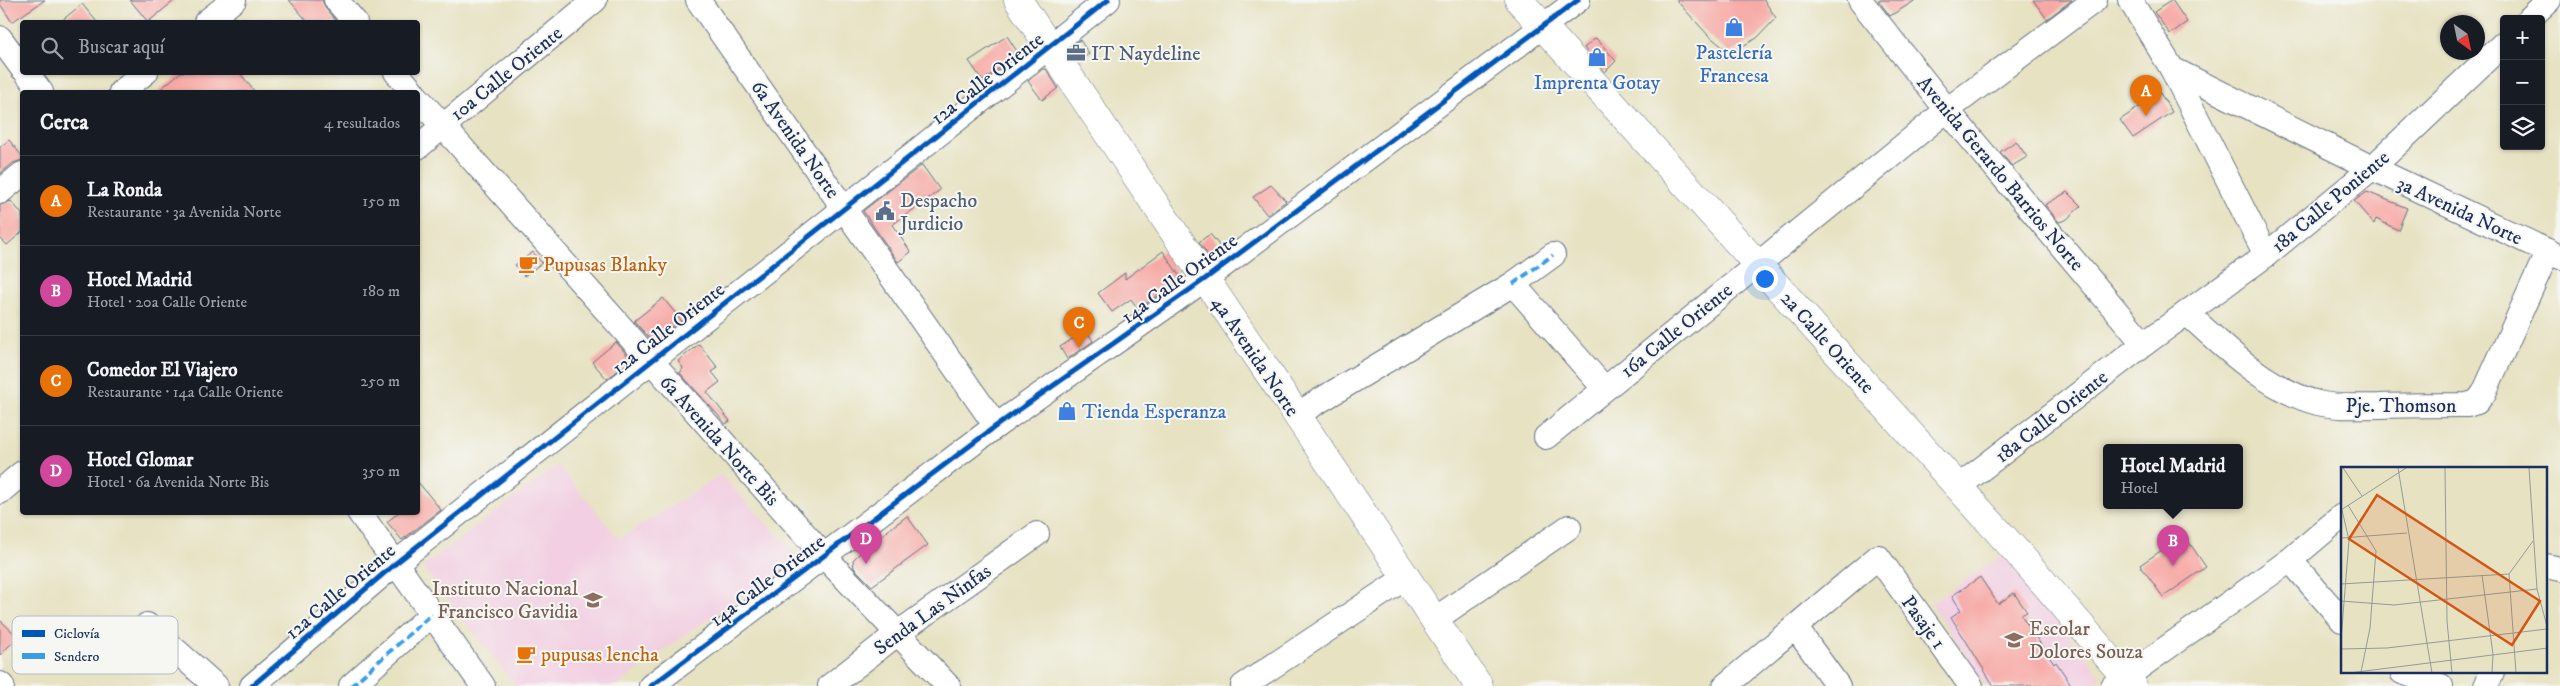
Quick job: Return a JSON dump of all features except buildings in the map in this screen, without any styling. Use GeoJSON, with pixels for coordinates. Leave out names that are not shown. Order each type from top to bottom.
{"type":"FeatureCollection","features":[{"type":"Feature","properties":{"kind":"main road","name":"4a Avenida Norte"},"geometry":{"type":"LineString","coordinates":[[1018,0],[1479,686]]}},
{"type":"Feature","properties":{"kind":"main road","name":"2a Calle Oriente"},"geometry":{"type":"LineString","coordinates":[[1519,0],[2025,562],[2124,683]]}},
{"type":"Feature","properties":{"kind":"street"},"geometry":{"type":"LineString","coordinates":[[209,20],[234,0]]}},
{"type":"Feature","properties":{"kind":"street"},"geometry":{"type":"LineString","coordinates":[[336,0],[353,20]]}},
{"type":"Feature","properties":{"kind":"street","name":"10a Calle Oriente"},"geometry":{"type":"LineString","coordinates":[[420,145],[595,0]]}},
{"type":"Feature","properties":{"kind":"street","name":"6a Avenida Norte"},"geometry":{"type":"LineString","coordinates":[[698,0],[996,426]]}},
{"type":"Feature","properties":{"kind":"street","name":"12a Calle Oriente"},"geometry":{"type":"LineString","coordinates":[[252,686],[396,563],[1050,48],[1108,0]]}},
{"type":"Feature","properties":{"kind":"street","name":"14a Calle Oriente"},"geometry":{"type":"LineString","coordinates":[[651,686],[996,426],[1205,279],[1578,0]]}},
{"type":"Feature","properties":{"kind":"street","name":"Avenida Gerardo Barrios Norte"},"geometry":{"type":"LineString","coordinates":[[1860,0],[1947,110],[2144,344]]}},
{"type":"Feature","properties":{"kind":"street","name":"16a Calle Oriente"},"geometry":{"type":"LineString","coordinates":[[1546,437],[1947,110],[2095,0]]}},
{"type":"Feature","properties":{"kind":"street"},"geometry":{"type":"LineString","coordinates":[[2130,0],[2172,69],[2266,255]]}},
{"type":"Feature","properties":{"kind":"street"},"geometry":{"type":"LineString","coordinates":[[2533,15],[2549,0]]}},
{"type":"Feature","properties":{"kind":"street"},"geometry":{"type":"LineString","coordinates":[[0,38],[20,65]]}},
{"type":"Feature","properties":{"kind":"street","name":"18a Calle Poniente"},"geometry":{"type":"LineString","coordinates":[[2144,344],[2266,255],[2372,168],[2500,47]]}},
{"type":"Feature","properties":{"kind":"street","name":"3a Avenida Norte"},"geometry":{"type":"LineString","coordinates":[[2172,69],[2372,168],[2554,254]]}},
{"type":"Feature","properties":{"kind":"street"},"geometry":{"type":"LineString","coordinates":[[28,75],[40,90]]}},
{"type":"Feature","properties":{"kind":"street"},"geometry":{"type":"LineString","coordinates":[[124,90],[142,75]]}},
{"type":"Feature","properties":{"kind":"street"},"geometry":{"type":"LineString","coordinates":[[399,75],[411,90]]}},
{"type":"Feature","properties":{"kind":"street","name":"6a Avenida Norte Bis"},"geometry":{"type":"LineString","coordinates":[[420,101],[441,127],[824,556],[948,686]]}},
{"type":"Feature","properties":{"kind":"street"},"geometry":{"type":"LineString","coordinates":[[0,192],[20,176]]}},
{"type":"Feature","properties":{"kind":"street","name":"Pje. Thomson"},"geometry":{"type":"LineString","coordinates":[[2187,313],[2215,339],[2259,373],[2295,394],[2319,403],[2348,406],[2467,405],[2476,402],[2484,393],[2554,254]]}},
{"type":"Feature","properties":{"kind":"street"},"geometry":{"type":"LineString","coordinates":[[1298,418],[1513,284],[1552,255]]}},
{"type":"Feature","properties":{"kind":"street"},"geometry":{"type":"LineString","coordinates":[[1513,284],[1604,388]]}},
{"type":"Feature","properties":{"kind":"street","name":"18a Calle Oriente"},"geometry":{"type":"LineString","coordinates":[[1958,488],[2144,344]]}},
{"type":"Feature","properties":{"kind":"street"},"geometry":{"type":"LineString","coordinates":[[0,492],[20,476]]}},
{"type":"Feature","properties":{"kind":"street"},"geometry":{"type":"LineString","coordinates":[[361,515],[483,686]]}},
{"type":"Feature","properties":{"kind":"street"},"geometry":{"type":"LineString","coordinates":[[2124,683],[2290,560],[2341,517]]}},
{"type":"Feature","properties":{"kind":"street"},"geometry":{"type":"LineString","coordinates":[[1434,620],[1569,527]]}},
{"type":"Feature","properties":{"kind":"street","name":"Senda Las Ninfas"},"geometry":{"type":"LineString","coordinates":[[830,686],[898,633],[1036,534]]}},
{"type":"Feature","properties":{"kind":"street","name":"Pasaje 1"},"geometry":{"type":"LineString","coordinates":[[1795,627],[1878,558],[1971,686]]}},
{"type":"Feature","properties":{"kind":"street"},"geometry":{"type":"LineString","coordinates":[[2290,560],[2341,619]]}},
{"type":"Feature","properties":{"kind":"street"},"geometry":{"type":"LineString","coordinates":[[1243,686],[1405,578]]}},
{"type":"Feature","properties":{"kind":"street"},"geometry":{"type":"LineString","coordinates":[[351,686],[432,614]]}},
{"type":"Feature","properties":{"kind":"street"},"geometry":{"type":"LineString","coordinates":[[1725,686],[1795,627],[1838,686]]}},
{"type":"Feature","properties":{"kind":"street"},"geometry":{"type":"LineString","coordinates":[[178,652],[216,686]]}},
{"type":"Feature","properties":{"kind":"street"},"geometry":{"type":"LineString","coordinates":[[2408,674],[2441,686]]}},
{"type":"Feature","properties":{"kind":"street"},"geometry":{"type":"LineString","coordinates":[[2486,686],[2491,674]]}},
{"type":"Feature","properties":{"kind":"shaded area","name":"Instituto Nacional Francisco Gavidia"},"geometry":{"type":"Polygon","coordinates":[[[558,465],[619,539],[721,475],[800,559],[687,633],[617,686],[516,686],[422,567],[558,465]]]}},
{"type":"Feature","properties":{"kind":"shaded area","name":"Escolar Dolores Souza"},"geometry":{"type":"Polygon","coordinates":[[[2003,555],[2101,676],[2089,686],[1987,686],[1931,603],[2003,555]]]}},
{"type":"Feature","properties":{"kind":"marked path"},"geometry":{"type":"LineString","coordinates":[[1513,284],[1553,255]]}},
{"type":"Feature","properties":{"kind":"marked path"},"geometry":{"type":"LineString","coordinates":[[351,686],[432,614]]}},
{"type":"Feature","properties":{"kind":"cycle path"},"geometry":{"type":"LineString","coordinates":[[252,686],[396,563],[1108,0]]}},
{"type":"Feature","properties":{"kind":"cycle path"},"geometry":{"type":"LineString","coordinates":[[651,686],[996,426],[1205,279],[1578,0]]}},
{"type":"Feature","properties":{"kind":"place","name":"Pastelería Francesa"},"geometry":{"type":"Point","coordinates":[1734,27]}},
{"type":"Feature","properties":{"kind":"place","name":"IT Naydeline"},"geometry":{"type":"Point","coordinates":[1076,53]}},
{"type":"Feature","properties":{"kind":"place","name":"Imprenta Gotay"},"geometry":{"type":"Point","coordinates":[1597,57]}},
{"type":"Feature","properties":{"kind":"place","name":"La Ronda"},"geometry":{"type":"Point","coordinates":[2146,116]}},
{"type":"Feature","properties":{"kind":"place","name":"Despacho Jurdicio"},"geometry":{"type":"Point","coordinates":[885,211]}},
{"type":"Feature","properties":{"kind":"place","name":"Pupusas Blanky"},"geometry":{"type":"Point","coordinates":[528,264]}},
{"type":"Feature","properties":{"kind":"place","name":"Comedor El Viajero"},"geometry":{"type":"Point","coordinates":[1079,348]}},
{"type":"Feature","properties":{"kind":"place","name":"Tienda Esperanza"},"geometry":{"type":"Point","coordinates":[1067,411]}},
{"type":"Feature","properties":{"kind":"place","name":"Hotel Glomar"},"geometry":{"type":"Point","coordinates":[866,564]}},
{"type":"Feature","properties":{"kind":"place","name":"Hotel Madrid"},"geometry":{"type":"Point","coordinates":[2173,566]}},
{"type":"Feature","properties":{"kind":"place","name":"Instituto Nacional Francisco Gavidia"},"geometry":{"type":"Point","coordinates":[593,600]}},
{"type":"Feature","properties":{"kind":"place","name":"Escolar Dolores Souza"},"geometry":{"type":"Point","coordinates":[2014,640]}},
{"type":"Feature","properties":{"kind":"place","name":"pupusas lencha"},"geometry":{"type":"Point","coordinates":[526,654]}}]}
